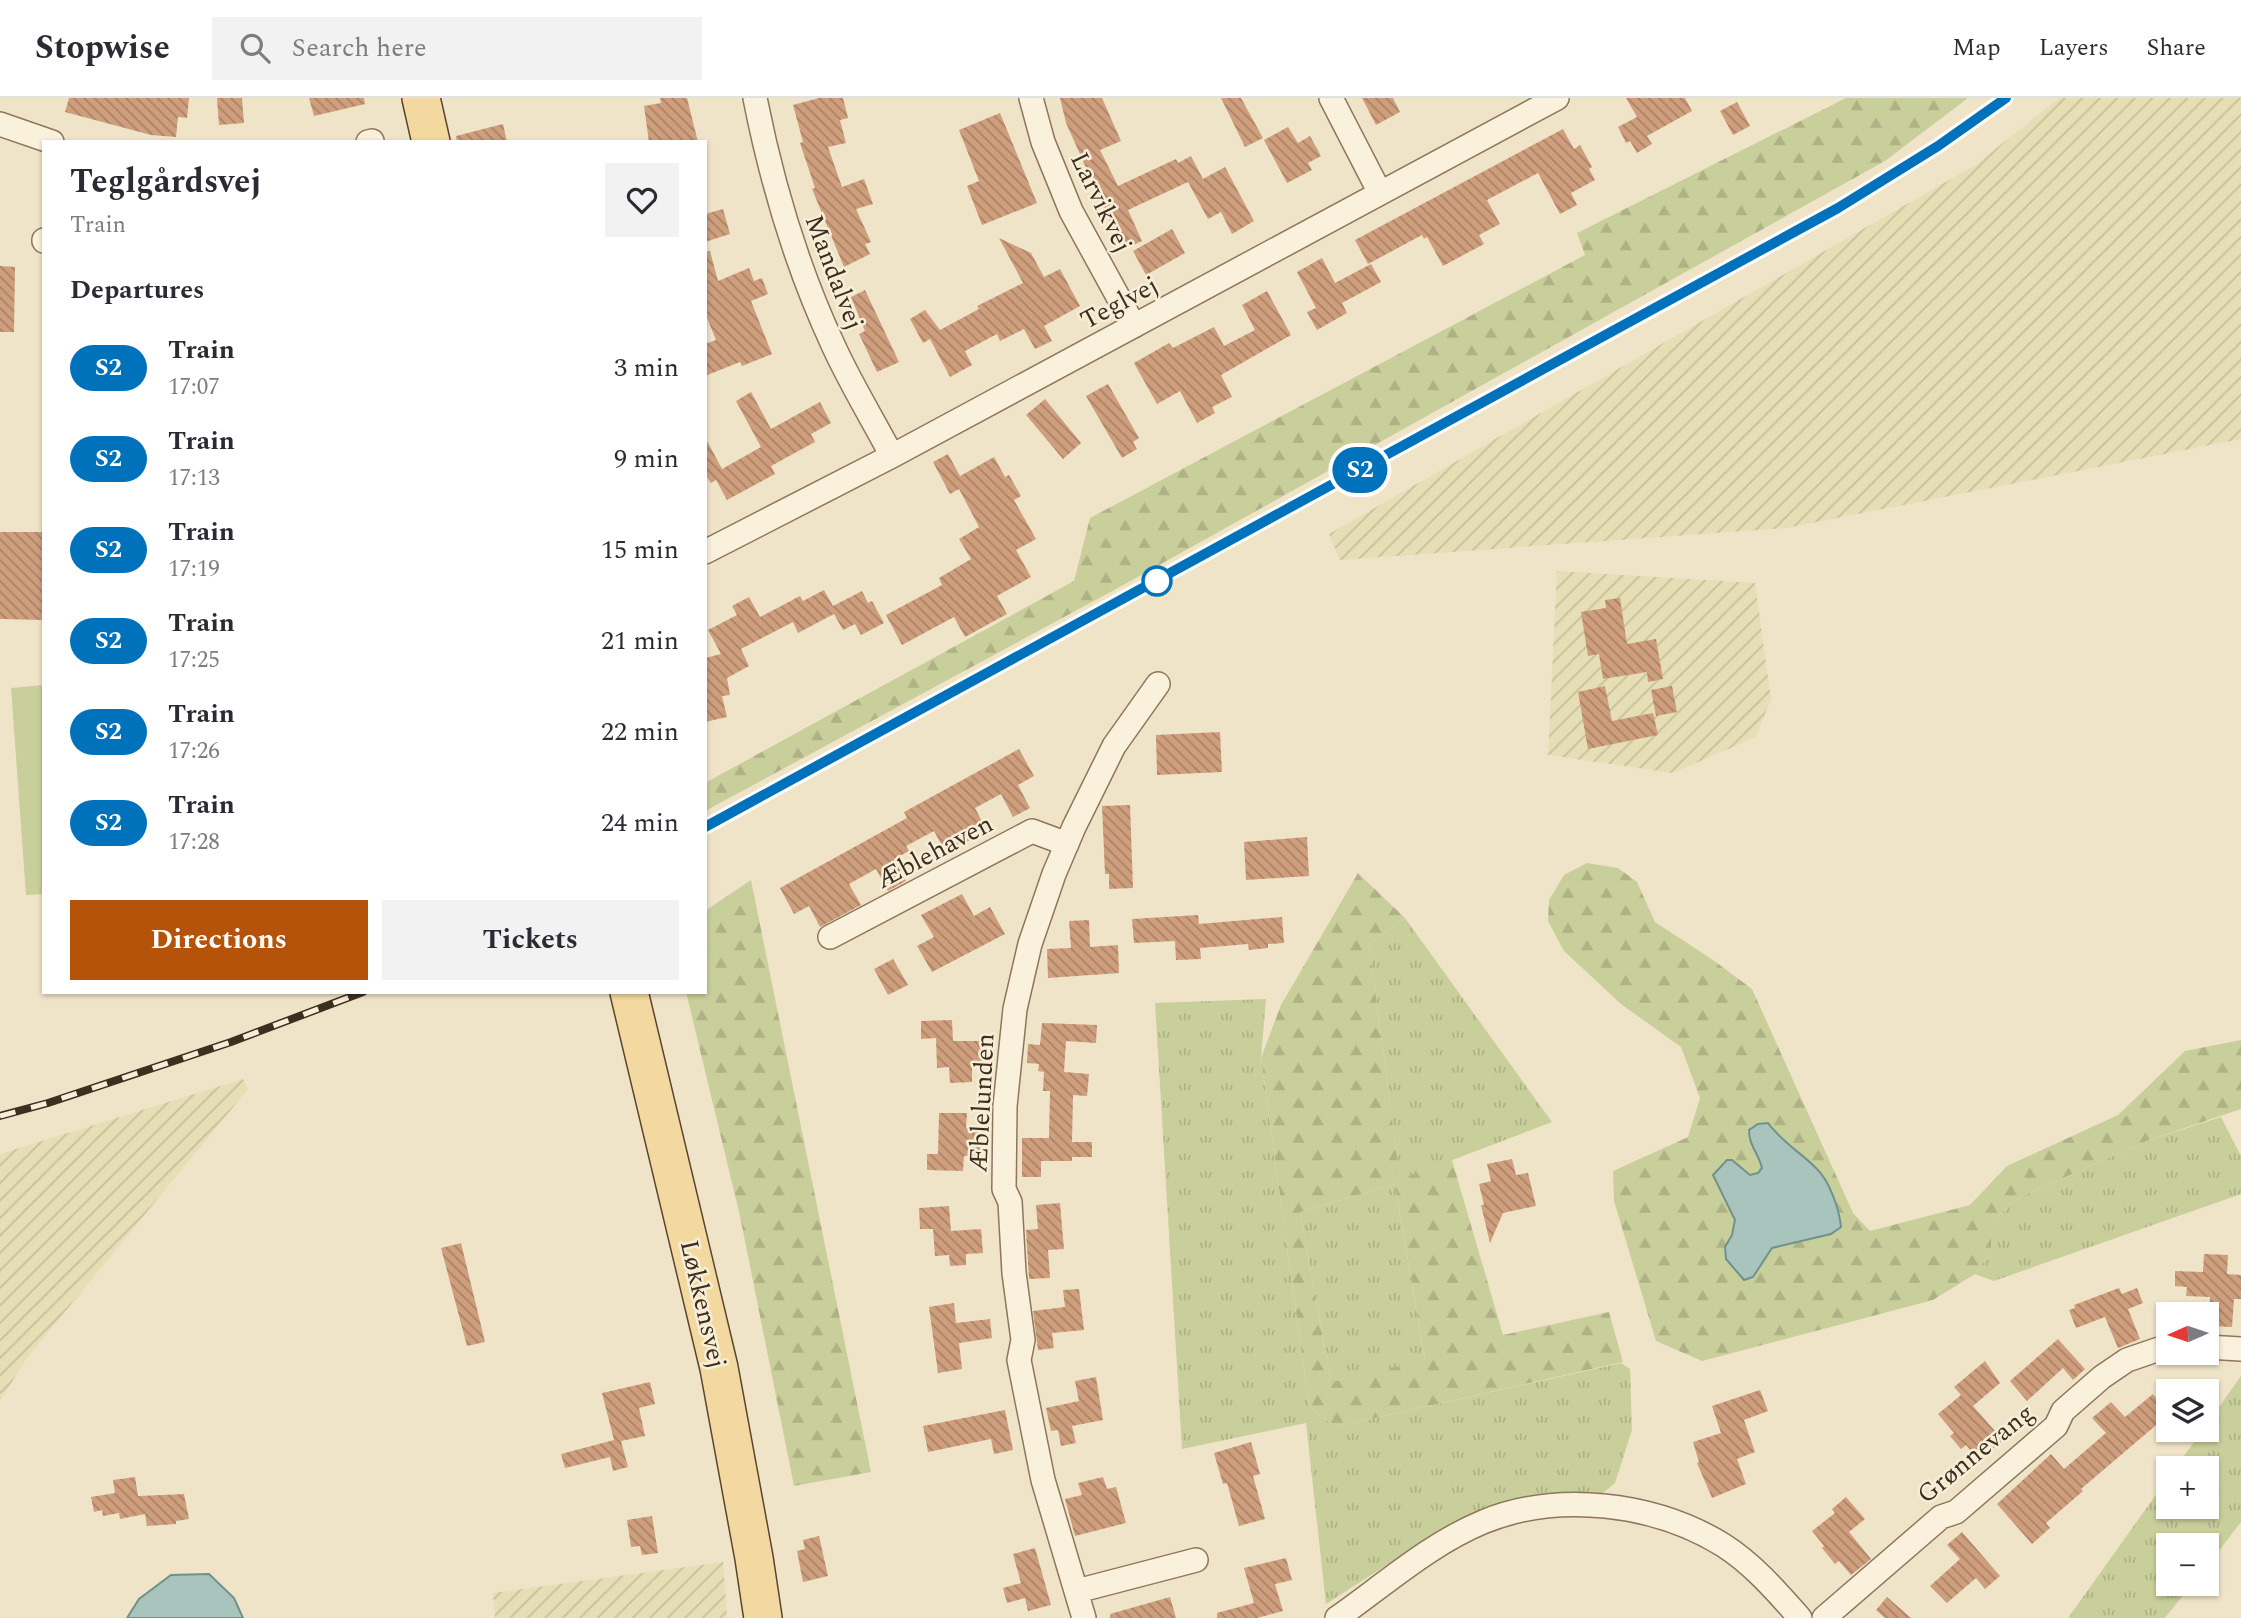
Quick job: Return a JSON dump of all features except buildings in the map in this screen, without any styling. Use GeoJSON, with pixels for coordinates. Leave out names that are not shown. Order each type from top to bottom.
{"type":"FeatureCollection","features":[{"type":"Feature","properties":{"kind":"main road"},"geometry":{"type":"LineString","coordinates":[[421,98],[431,140]]}},
{"type":"Feature","properties":{"kind":"main road","name":"Løkkensvej"},"geometry":{"type":"LineString","coordinates":[[629,994],[719,1368],[763,1618]]}},
{"type":"Feature","properties":{"kind":"street","name":"Mandalvej"},"geometry":{"type":"LineString","coordinates":[[755,98],[764,145],[783,214],[806,282],[835,349],[892,456]]}},
{"type":"Feature","properties":{"kind":"street","name":"Larvikvej"},"geometry":{"type":"LineString","coordinates":[[1031,98],[1043,142],[1071,211],[1134,326]]}},
{"type":"Feature","properties":{"kind":"street"},"geometry":{"type":"LineString","coordinates":[[1331,98],[1380,193]]}},
{"type":"Feature","properties":{"kind":"street","name":"Teglvej"},"geometry":{"type":"LineString","coordinates":[[707,551],[892,456],[1557,98]]}},
{"type":"Feature","properties":{"kind":"street"},"geometry":{"type":"LineString","coordinates":[[0,124],[46,140]]}},
{"type":"Feature","properties":{"kind":"street","name":"Æblelunden"},"geometry":{"type":"LineString","coordinates":[[1084,1618],[1043,1480],[1019,1360],[1023,1340],[1014,1273],[1010,1202],[1004,1189],[1005,1106],[1015,1009],[1030,944],[1067,844],[1097,777],[1114,746],[1158,684]]}},
{"type":"Feature","properties":{"kind":"street","name":"Æblehaven"},"geometry":{"type":"LineString","coordinates":[[830,937],[1032,831],[1067,844]]}},
{"type":"Feature","properties":{"kind":"street"},"geometry":{"type":"LineString","coordinates":[[2219,1348],[2241,1349]]}},
{"type":"Feature","properties":{"kind":"street","name":"Grønnevang"},"geometry":{"type":"LineString","coordinates":[[1824,1618],[1941,1517],[1956,1512],[2056,1426],[2063,1411],[2102,1377],[2126,1360],[2156,1350]]}},
{"type":"Feature","properties":{"kind":"street"},"geometry":{"type":"LineString","coordinates":[[1348,1615],[1429,1552],[1484,1522],[1541,1506],[1614,1506],[1680,1523],[1724,1546],[1767,1581],[1800,1618]]}},
{"type":"Feature","properties":{"kind":"street"},"geometry":{"type":"LineString","coordinates":[[1077,1591],[1196,1560]]}},
{"type":"Feature","properties":{"kind":"shaded area"},"geometry":{"type":"Polygon","coordinates":[[[2059,98],[2241,98],[2241,439],[1786,528],[1340,560],[1329,534],[1977,164],[2059,98]]]}},
{"type":"Feature","properties":{"kind":"shaded area"},"geometry":{"type":"Polygon","coordinates":[[[1557,571],[1755,583],[1771,699],[1756,737],[1673,773],[1548,755],[1557,571]]]}},
{"type":"Feature","properties":{"kind":"shaded area"},"geometry":{"type":"Polygon","coordinates":[[[243,1079],[248,1089],[27,1358],[0,1401],[0,1154],[243,1079]]]}},
{"type":"Feature","properties":{"kind":"shaded area"},"geometry":{"type":"Polygon","coordinates":[[[723,1562],[727,1618],[495,1618],[493,1593],[723,1562]]]}},
{"type":"Feature","properties":{"kind":"green space"},"geometry":{"type":"Polygon","coordinates":[[[1846,98],[1968,98],[1885,161],[1116,589],[707,810],[707,782],[1074,581],[1090,518],[1585,255],[1577,233],[1846,98]]]}},
{"type":"Feature","properties":{"kind":"green space"},"geometry":{"type":"Polygon","coordinates":[[[42,685],[42,894],[26,895],[11,688],[42,685]]]}},
{"type":"Feature","properties":{"kind":"green space"},"geometry":{"type":"Polygon","coordinates":[[[1587,863],[1618,868],[1637,882],[1655,922],[1752,989],[1853,1213],[1870,1231],[1970,1205],[2007,1166],[2118,1115],[2185,1051],[2241,1040],[2241,1109],[2149,1140],[2020,1197],[1991,1222],[1991,1251],[1975,1274],[1933,1300],[1702,1361],[1656,1341],[1614,1201],[1613,1171],[1688,1137],[1700,1098],[1681,1047],[1621,1004],[1564,951],[1548,921],[1549,900],[1564,875],[1587,863]]]}},
{"type":"Feature","properties":{"kind":"green space"},"geometry":{"type":"Polygon","coordinates":[[[1358,873],[1405,918],[1369,944],[1400,1179],[1452,1160],[1503,1335],[1609,1312],[1623,1362],[1335,1427],[1309,1406],[1261,1058],[1281,1005],[1358,873]],[[1395,1184],[1300,1212],[1331,1382],[1425,1360],[1395,1184]]]}},
{"type":"Feature","properties":{"kind":"green space"},"geometry":{"type":"Polygon","coordinates":[[[751,880],[871,1472],[794,1486],[740,1216],[686,994],[707,994],[707,910],[751,880]]]}},
{"type":"Feature","properties":{"kind":"green space"},"geometry":{"type":"Polygon","coordinates":[[[1405,918],[1552,1122],[1400,1180],[1369,944],[1405,918]]]}},
{"type":"Feature","properties":{"kind":"green space"},"geometry":{"type":"Polygon","coordinates":[[[1266,999],[1261,1058],[1309,1406],[1335,1427],[1621,1363],[1630,1369],[1632,1430],[1615,1483],[1602,1494],[1555,1494],[1469,1517],[1438,1532],[1326,1604],[1306,1423],[1182,1449],[1155,1003],[1266,999]]]}},
{"type":"Feature","properties":{"kind":"green space"},"geometry":{"type":"Polygon","coordinates":[[[2221,1117],[2241,1156],[2241,1194],[1994,1281],[1975,1274],[1991,1251],[1991,1222],[2020,1197],[2149,1140],[2221,1117]]]}},
{"type":"Feature","properties":{"kind":"green space"},"geometry":{"type":"Polygon","coordinates":[[[1395,1184],[1425,1361],[1331,1382],[1300,1212],[1395,1184]]]}},
{"type":"Feature","properties":{"kind":"green space"},"geometry":{"type":"Polygon","coordinates":[[[2241,1376],[2241,1522],[2219,1550],[2219,1533],[2156,1533],[2156,1596],[2182,1596],[2165,1618],[2068,1618],[2156,1495],[2156,1519],[2219,1519],[2219,1456],[2184,1456],[2194,1442],[2219,1442],[2219,1407],[2241,1376]]]}},
{"type":"Feature","properties":{"kind":"water"},"geometry":{"type":"Polygon","coordinates":[[[1768,1123],[1826,1180],[1841,1227],[1831,1234],[1772,1248],[1753,1277],[1744,1280],[1726,1259],[1725,1247],[1732,1235],[1735,1220],[1713,1175],[1727,1160],[1732,1160],[1750,1175],[1758,1173],[1762,1168],[1750,1140],[1749,1130],[1758,1124],[1768,1123]]]}},
{"type":"Feature","properties":{"kind":"water"},"geometry":{"type":"Polygon","coordinates":[[[209,1574],[234,1598],[243,1618],[127,1618],[139,1599],[171,1575],[209,1574]]]}},
{"type":"Feature","properties":{"kind":"railway"},"geometry":{"type":"LineString","coordinates":[[707,826],[1838,208],[1938,146],[2006,98]]}},
{"type":"Feature","properties":{"kind":"railway"},"geometry":{"type":"LineString","coordinates":[[0,1116],[48,1103],[231,1042],[358,994]]}},
{"type":"Feature","properties":{"kind":"train","name":"S2"},"geometry":{"type":"LineString","coordinates":[[707,826],[1838,208],[1938,146],[2006,98]]}}]}
